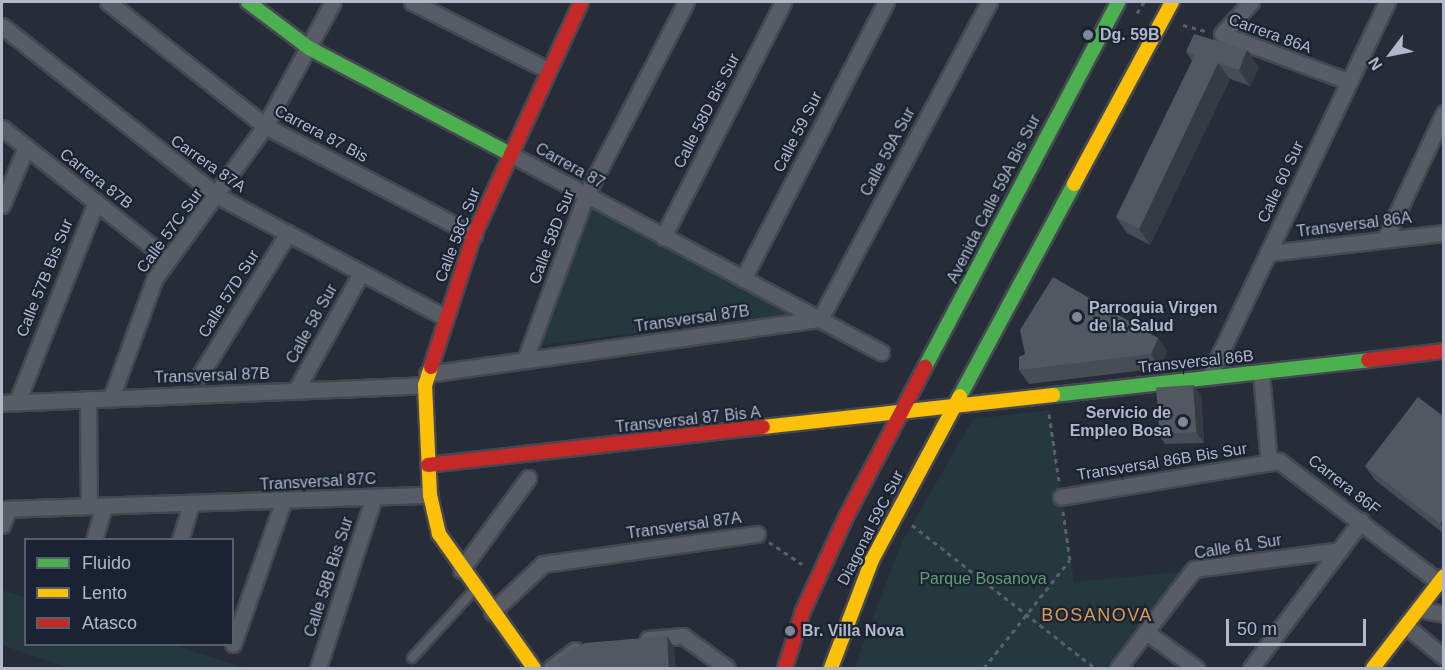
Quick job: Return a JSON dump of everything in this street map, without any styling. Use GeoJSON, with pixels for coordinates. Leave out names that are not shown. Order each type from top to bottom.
{"type":"FeatureCollection","features":[{"type":"Feature","properties":{"kind":"street","name":"Carrera 87 Bis"},"geometry":{"type":"LineString","coordinates":[[108,2],[265,126],[474,235]]}},
{"type":"Feature","properties":{"kind":"street","name":"Carrera 87"},"geometry":{"type":"LineString","coordinates":[[248,2],[309,48],[880,351]]}},
{"type":"Feature","properties":{"kind":"street","name":"Calle 57C Sur"},"geometry":{"type":"LineString","coordinates":[[111,398],[155,278],[218,196],[265,126],[333,2]]}},
{"type":"Feature","properties":{"kind":"street"},"geometry":{"type":"LineString","coordinates":[[412,2],[546,69]]}},
{"type":"Feature","properties":{"kind":"street","name":"Calle 58C Sur"},"geometry":{"type":"LineString","coordinates":[[430,495],[426,380],[474,235],[546,69],[580,2]]}},
{"type":"Feature","properties":{"kind":"street","name":"Calle 58D Sur"},"geometry":{"type":"LineString","coordinates":[[525,360],[586,195],[686,2]]}},
{"type":"Feature","properties":{"kind":"street","name":"Calle 58D Bis Sur"},"geometry":{"type":"LineString","coordinates":[[663,237],[783,2]]}},
{"type":"Feature","properties":{"kind":"street","name":"Calle 59 Sur"},"geometry":{"type":"LineString","coordinates":[[743,279],[886,2]]}},
{"type":"Feature","properties":{"kind":"street","name":"Calle 59A Sur"},"geometry":{"type":"LineString","coordinates":[[820,319],[989,2]]}},
{"type":"Feature","properties":{"kind":"street","name":"Avenida Calle 59A Bis Sur"},"geometry":{"type":"LineString","coordinates":[[901,413],[1118,2]]}},
{"type":"Feature","properties":{"kind":"street"},"geometry":{"type":"LineString","coordinates":[[952,406],[1172,2]]}},
{"type":"Feature","properties":{"kind":"street"},"geometry":{"type":"LineString","coordinates":[[1222,34],[1251,2]]}},
{"type":"Feature","properties":{"kind":"street","name":"Calle 60 Sur"},"geometry":{"type":"LineString","coordinates":[[1209,377],[1387,2]]}},
{"type":"Feature","properties":{"kind":"street","name":"Carrera 87A"},"geometry":{"type":"LineString","coordinates":[[2,26],[218,196],[360,275],[446,317]]}},
{"type":"Feature","properties":{"kind":"street","name":"Carrera 86A"},"geometry":{"type":"LineString","coordinates":[[1222,34],[1348,81]]}},
{"type":"Feature","properties":{"kind":"street"},"geometry":{"type":"LineString","coordinates":[[1385,239],[1443,113]]}},
{"type":"Feature","properties":{"kind":"street","name":"Carrera 87B"},"geometry":{"type":"LineString","coordinates":[[2,128],[168,259]]}},
{"type":"Feature","properties":{"kind":"street"},"geometry":{"type":"LineString","coordinates":[[2,205],[26,147]]}},
{"type":"Feature","properties":{"kind":"street","name":"Calle 57B Bis Sur"},"geometry":{"type":"LineString","coordinates":[[9,402],[96,202]]}},
{"type":"Feature","properties":{"kind":"street","name":"Calle 57D Sur"},"geometry":{"type":"LineString","coordinates":[[200,375],[288,233]]}},
{"type":"Feature","properties":{"kind":"street","name":"Transversal 86A"},"geometry":{"type":"LineString","coordinates":[[1268,253],[1443,233]]}},
{"type":"Feature","properties":{"kind":"street","name":"Calle 58 Sur"},"geometry":{"type":"LineString","coordinates":[[296,390],[360,275]]}},
{"type":"Feature","properties":{"kind":"street","name":"Transversal 87B"},"geometry":{"type":"LineString","coordinates":[[9,402],[296,390],[426,380],[525,360],[820,319]]}},
{"type":"Feature","properties":{"kind":"street","name":"Transversal 86B"},"geometry":{"type":"LineString","coordinates":[[952,406],[1443,351]]}},
{"type":"Feature","properties":{"kind":"street"},"geometry":{"type":"LineString","coordinates":[[1261,372],[1269,463]]}},
{"type":"Feature","properties":{"kind":"street"},"geometry":{"type":"LineString","coordinates":[[88,399],[97,506],[94,538]]}},
{"type":"Feature","properties":{"kind":"street","name":"Transversal 87 Bis A"},"geometry":{"type":"LineString","coordinates":[[428,465],[952,406]]}},
{"type":"Feature","properties":{"kind":"street","name":"Diagonal 59C Sur"},"geometry":{"type":"LineString","coordinates":[[831,669],[858,587],[952,406]]}},
{"type":"Feature","properties":{"kind":"street","name":"Diagonal 59C Sur"},"geometry":{"type":"LineString","coordinates":[[785,669],[818,575],[901,413]]}},
{"type":"Feature","properties":{"kind":"street","name":"Transversal 86B Bis Sur"},"geometry":{"type":"LineString","coordinates":[[1061,497],[1269,463]]}},
{"type":"Feature","properties":{"kind":"street","name":"Carrera 86F"},"geometry":{"type":"LineString","coordinates":[[1269,463],[1287,463],[1361,521],[1441,579]]}},
{"type":"Feature","properties":{"kind":"street"},"geometry":{"type":"LineString","coordinates":[[461,570],[528,478]]}},
{"type":"Feature","properties":{"kind":"street"},"geometry":{"type":"LineString","coordinates":[[430,495],[439,534],[475,590],[534,669]]}},
{"type":"Feature","properties":{"kind":"street","name":"Transversal 87C"},"geometry":{"type":"LineString","coordinates":[[5,509],[283,502],[430,495]]}},
{"type":"Feature","properties":{"kind":"street","name":"Calle 58B Bis Sur"},"geometry":{"type":"LineString","coordinates":[[318,669],[374,497]]}},
{"type":"Feature","properties":{"kind":"street"},"geometry":{"type":"LineString","coordinates":[[234,641],[283,502]]}},
{"type":"Feature","properties":{"kind":"street"},"geometry":{"type":"LineString","coordinates":[[181,538],[191,504]]}},
{"type":"Feature","properties":{"kind":"street"},"geometry":{"type":"LineString","coordinates":[[2,525],[5,509]]}},
{"type":"Feature","properties":{"kind":"street"},"geometry":{"type":"LineString","coordinates":[[1251,669],[1361,521]]}},
{"type":"Feature","properties":{"kind":"street","name":"Transversal 87A"},"geometry":{"type":"LineString","coordinates":[[492,612],[543,564],[757,534]]}},
{"type":"Feature","properties":{"kind":"street","name":"Calle 61 Sur"},"geometry":{"type":"LineString","coordinates":[[1118,669],[1194,569],[1340,550]]}},
{"type":"Feature","properties":{"kind":"street"},"geometry":{"type":"LineString","coordinates":[[1373,669],[1441,579]]}},
{"type":"Feature","properties":{"kind":"street"},"geometry":{"type":"LineString","coordinates":[[1418,609],[1443,614]]}},
{"type":"Feature","properties":{"kind":"street"},"geometry":{"type":"LineString","coordinates":[[1406,626],[1443,657]]}},
{"type":"Feature","properties":{"kind":"street"},"geometry":{"type":"LineString","coordinates":[[1146,632],[1196,669]]}},
{"type":"Feature","properties":{"kind":"street"},"geometry":{"type":"LineString","coordinates":[[625,641],[683,636],[727,669]]}},
{"type":"Feature","properties":{"kind":"street"},"geometry":{"type":"LineString","coordinates":[[551,669],[589,644]]}},
{"type":"Feature","properties":{"kind":"lane"},"geometry":{"type":"LineString","coordinates":[[412,658],[475,590]]}},
{"type":"Feature","properties":{"kind":"path","name":"Carrera 86A"},"geometry":{"type":"LineString","coordinates":[[1179,24],[1222,34]]}},
{"type":"Feature","properties":{"kind":"path"},"geometry":{"type":"LineString","coordinates":[[984,669],[1070,560],[1047,396]]}},
{"type":"Feature","properties":{"kind":"path"},"geometry":{"type":"LineString","coordinates":[[904,519],[1095,669]]}},
{"type":"Feature","properties":{"kind":"path","name":"Transversal 87A"},"geometry":{"type":"LineString","coordinates":[[757,534],[818,575]]}},
{"type":"Feature","properties":{"kind":"green space"},"geometry":{"type":"Polygon","coordinates":[[[586,203],[793,313],[539,345],[586,203]]]}},
{"type":"Feature","properties":{"kind":"green space","name":"Parque Bosanova"},"geometry":{"type":"Polygon","coordinates":[[[1049,410],[1074,582],[1181,572],[1106,668],[854,668],[901,544],[973,419],[1049,410]]]}},
{"type":"Feature","properties":{"kind":"green space"},"geometry":{"type":"Polygon","coordinates":[[[2,590],[24,597],[24,646],[175,646],[246,668],[69,668],[2,645],[2,590]]]}},
{"type":"Feature","properties":{"kind":"building"},"geometry":{"type":"Polygon","coordinates":[[[1194,34],[1247,50],[1239,70],[1218,63],[1139,229],[1116,217],[1195,55],[1186,52],[1194,34]]]}},
{"type":"Feature","properties":{"kind":"building","name":"Parroquia Virgen de la Salud"},"geometry":{"type":"Polygon","coordinates":[[[1053,277],[1158,338],[1151,354],[1019,370],[1019,357],[1025,354],[1020,330],[1053,277]]]}},
{"type":"Feature","properties":{"kind":"building","name":"Servicio de Empleo Bosa"},"geometry":{"type":"Polygon","coordinates":[[[1193,385],[1196,432],[1159,434],[1156,388],[1193,385]]]}},
{"type":"Feature","properties":{"kind":"building"},"geometry":{"type":"Polygon","coordinates":[[[1418,397],[1443,416],[1443,520],[1440,524],[1365,466],[1418,397]]]}},
{"type":"Feature","properties":{"kind":"building"},"geometry":{"type":"Polygon","coordinates":[[[667,636],[669,669],[563,669],[557,660],[585,643],[667,636]]]}},
{"type":"Feature","properties":{"kind":"traffic: fast"},"geometry":{"type":"LineString","coordinates":[[248,2],[309,48],[508,153]]}},
{"type":"Feature","properties":{"kind":"traffic: fast"},"geometry":{"type":"LineString","coordinates":[[925,367],[1118,2]]}},
{"type":"Feature","properties":{"kind":"traffic: fast"},"geometry":{"type":"LineString","coordinates":[[960,396],[1074,184]]}},
{"type":"Feature","properties":{"kind":"traffic: fast"},"geometry":{"type":"LineString","coordinates":[[1053,395],[1368,360]]}},
{"type":"Feature","properties":{"kind":"traffic: slow"},"geometry":{"type":"LineString","coordinates":[[1074,184],[1172,2]]}},
{"type":"Feature","properties":{"kind":"traffic: slow"},"geometry":{"type":"LineString","coordinates":[[431,367],[425,385],[430,495],[439,534],[534,668]]}},
{"type":"Feature","properties":{"kind":"traffic: slow"},"geometry":{"type":"LineString","coordinates":[[763,427],[1053,395]]}},
{"type":"Feature","properties":{"kind":"traffic: slow"},"geometry":{"type":"LineString","coordinates":[[831,668],[872,560],[960,396]]}},
{"type":"Feature","properties":{"kind":"traffic: slow"},"geometry":{"type":"LineString","coordinates":[[1373,668],[1444,576]]}},
{"type":"Feature","properties":{"kind":"traffic: jam"},"geometry":{"type":"LineString","coordinates":[[431,367],[474,235],[581,2]]}},
{"type":"Feature","properties":{"kind":"traffic: jam"},"geometry":{"type":"LineString","coordinates":[[1368,360],[1444,351]]}},
{"type":"Feature","properties":{"kind":"traffic: jam"},"geometry":{"type":"LineString","coordinates":[[785,668],[803,611],[846,517],[925,367]]}},
{"type":"Feature","properties":{"kind":"traffic: jam"},"geometry":{"type":"LineString","coordinates":[[428,465],[763,427]]}},
{"type":"Feature","properties":{"kind":"place","name":"Dg. 59B"},"geometry":{"type":"Point","coordinates":[1088,35]}},
{"type":"Feature","properties":{"kind":"place","name":"Parroquia Virgen de la Salud"},"geometry":{"type":"Point","coordinates":[1077,317]}},
{"type":"Feature","properties":{"kind":"place","name":"Servicio de Empleo Bosa"},"geometry":{"type":"Point","coordinates":[1183,422]}},
{"type":"Feature","properties":{"kind":"place","name":"Br. Villa Nova"},"geometry":{"type":"Point","coordinates":[790,631]}},
{"type":"Feature","properties":{"kind":"district","name":"BOSANOVA"},"geometry":{"type":"Point","coordinates":[1097,615]}}]}
